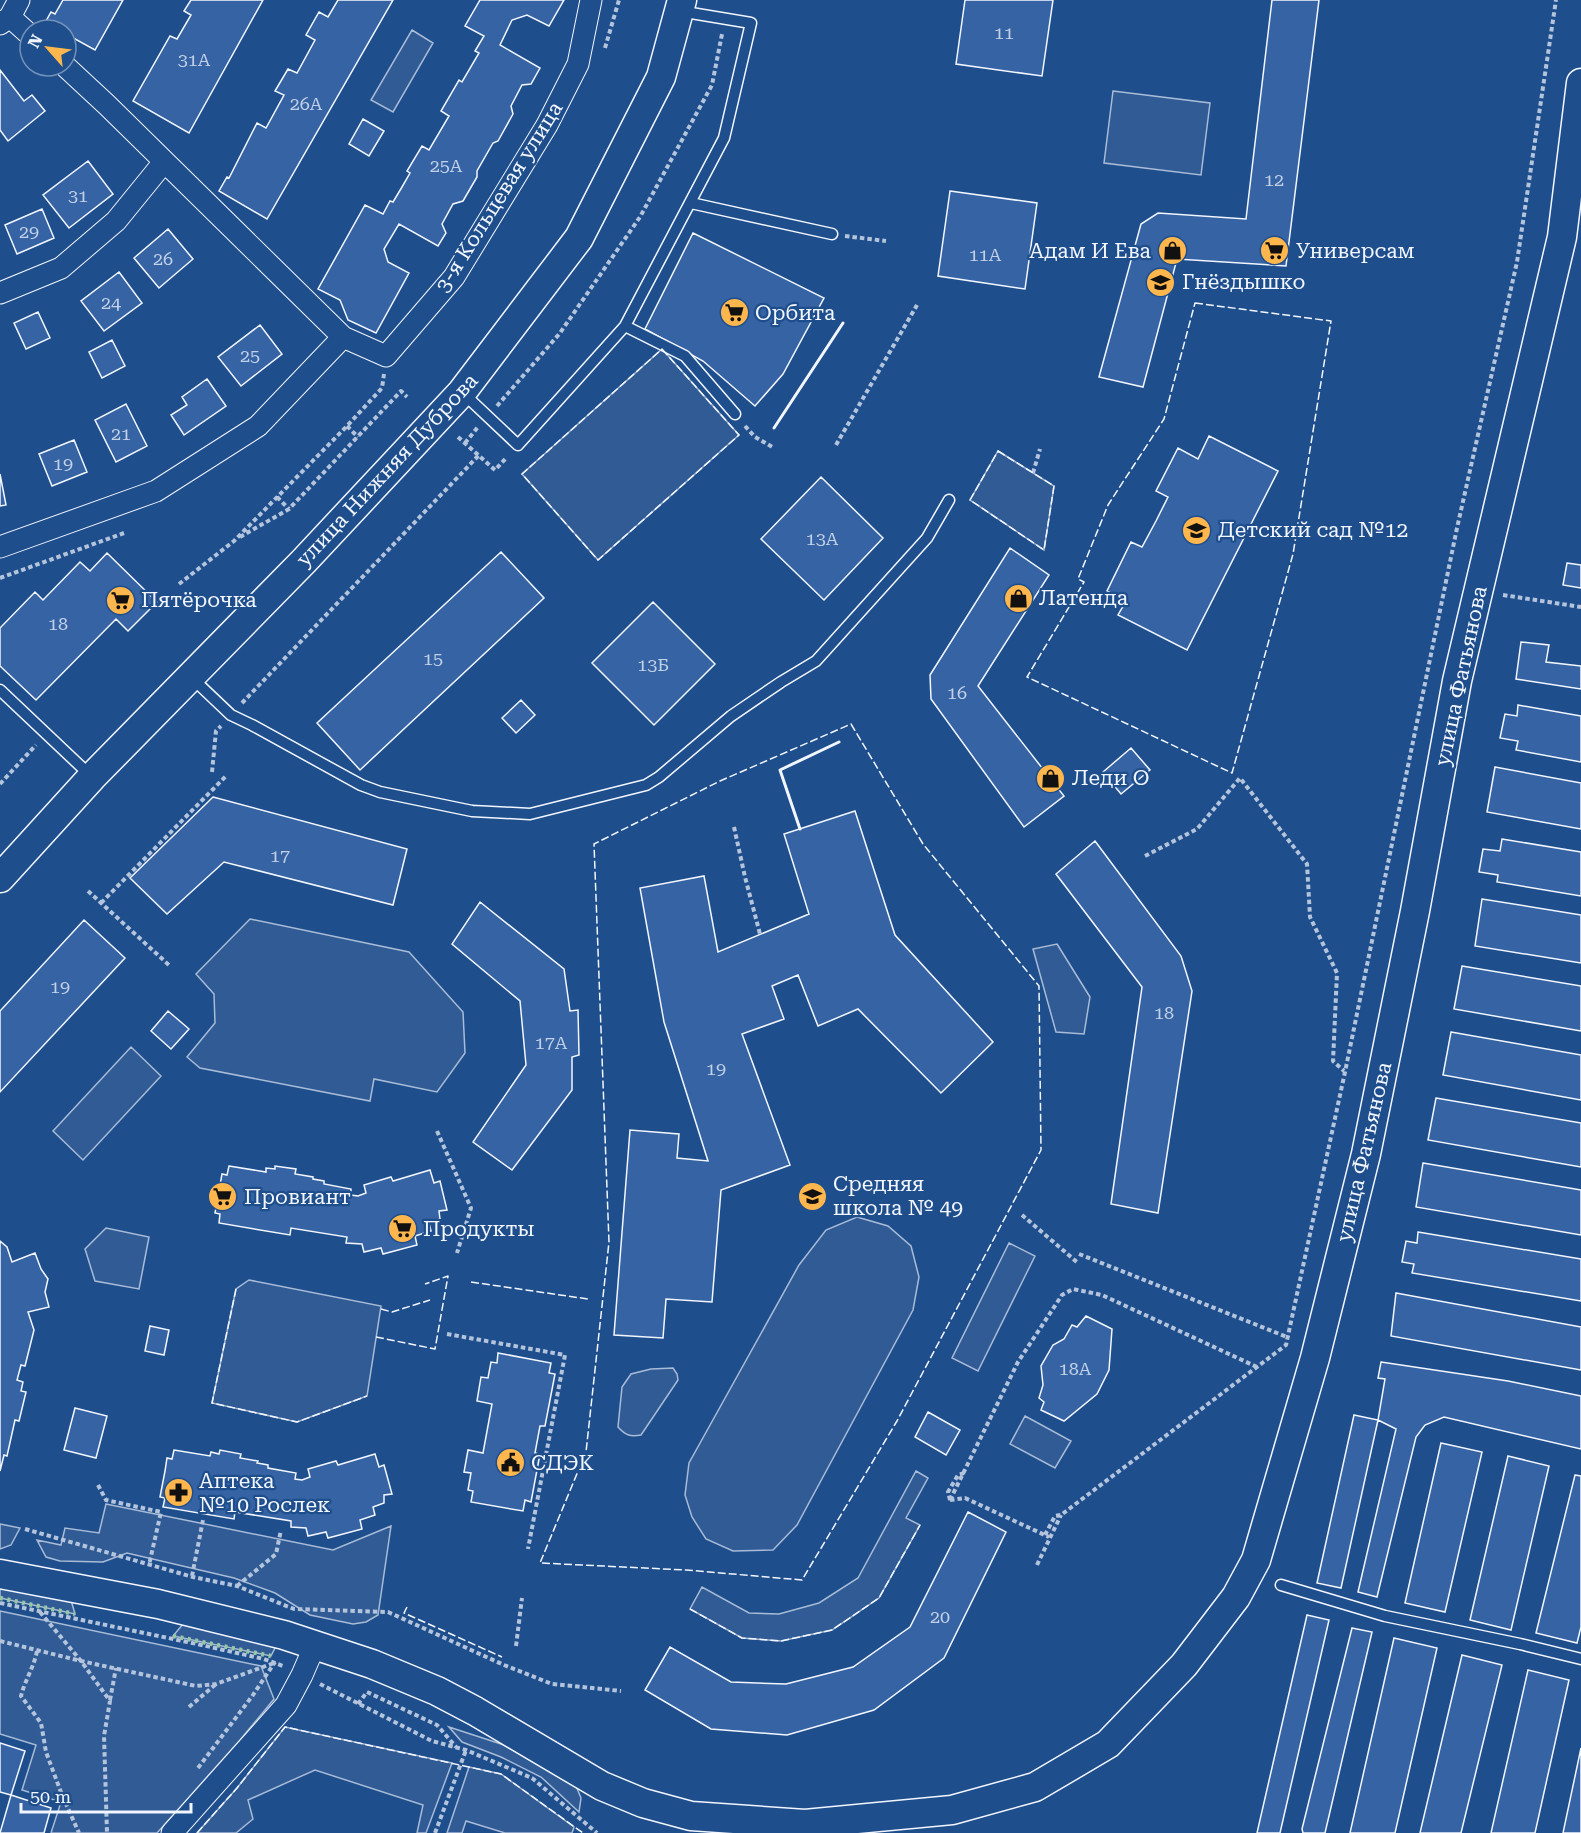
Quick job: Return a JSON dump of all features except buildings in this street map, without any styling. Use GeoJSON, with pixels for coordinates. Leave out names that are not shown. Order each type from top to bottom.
{"type":"FeatureCollection","features":[{"type":"Feature","properties":{"kind":"street","name":"3-я Кольцевая улица"},"geometry":{"type":"LineString","coordinates":[[386,356],[454,277],[547,125],[578,64],[591,0]]}},
{"type":"Feature","properties":{"kind":"street","name":"улица Нижняя Дуброва"},"geometry":{"type":"LineString","coordinates":[[0,878],[92,777],[304,561],[462,392],[579,238],[661,77],[680,5]]}},
{"type":"Feature","properties":{"kind":"street"},"geometry":{"type":"LineString","coordinates":[[78,78],[342,337],[386,356]]}},
{"type":"Feature","properties":{"kind":"street","name":"улица Фатьянова"},"geometry":{"type":"LineString","coordinates":[[0,1574],[158,1604],[284,1635],[372,1664],[437,1691],[476,1711],[602,1786],[643,1803],[691,1816],[805,1824],[952,1810],[1035,1787],[1108,1744],[1184,1665],[1236,1597],[1256,1560],[1308,1380],[1366,1154],[1457,681],[1562,237],[1581,83]]}},
{"type":"Feature","properties":{"kind":"street"},"geometry":{"type":"LineString","coordinates":[[0,293],[61,268],[116,221],[164,162]]}},
{"type":"Feature","properties":{"kind":"street"},"geometry":{"type":"LineString","coordinates":[[0,547],[156,491],[258,426],[342,337]]}},
{"type":"Feature","properties":{"kind":"street"},"geometry":{"type":"LineString","coordinates":[[172,1833],[286,1705],[315,1645]]}},
{"type":"Feature","properties":{"kind":"lane"},"geometry":{"type":"LineString","coordinates":[[462,392],[518,445],[625,326],[724,138],[751,23],[725,19],[680,5]]}},
{"type":"Feature","properties":{"kind":"lane"},"geometry":{"type":"LineString","coordinates":[[691,203],[832,234]]}},
{"type":"Feature","properties":{"kind":"lane"},"geometry":{"type":"LineString","coordinates":[[625,326],[685,356],[735,414]]}},
{"type":"Feature","properties":{"kind":"lane"},"geometry":{"type":"LineString","coordinates":[[191,677],[231,715],[361,785],[380,792],[472,811],[530,814],[646,785],[659,777],[731,716],[780,682],[816,661],[927,538],[949,500]]}},
{"type":"Feature","properties":{"kind":"lane"},"geometry":{"type":"LineString","coordinates":[[0,690],[92,777]]}},
{"type":"Feature","properties":{"kind":"lane"},"geometry":{"type":"LineString","coordinates":[[1281,1585],[1386,1616],[1581,1659]]}},
{"type":"Feature","properties":{"kind":"path"},"geometry":{"type":"LineString","coordinates":[[1037,1565],[1055,1516],[1061,1515],[1286,1345],[1345,1072],[1457,528],[1517,262],[1556,0]]}},
{"type":"Feature","properties":{"kind":"path"},"geometry":{"type":"LineString","coordinates":[[465,443],[560,333],[640,217],[712,85],[725,19]]}},
{"type":"Feature","properties":{"kind":"path"},"geometry":{"type":"LineString","coordinates":[[832,234],[886,241]]}},
{"type":"Feature","properties":{"kind":"path"},"geometry":{"type":"LineString","coordinates":[[836,445],[917,305]]}},
{"type":"Feature","properties":{"kind":"path"},"geometry":{"type":"LineString","coordinates":[[179,584],[234,541],[382,388],[386,356]]}},
{"type":"Feature","properties":{"kind":"path"},"geometry":{"type":"LineString","coordinates":[[234,541],[289,509],[401,391],[407,397]]}},
{"type":"Feature","properties":{"kind":"path"},"geometry":{"type":"LineString","coordinates":[[347,426],[358,437]]}},
{"type":"Feature","properties":{"kind":"path"},"geometry":{"type":"LineString","coordinates":[[458,437],[495,470],[518,445]]}},
{"type":"Feature","properties":{"kind":"path"},"geometry":{"type":"LineString","coordinates":[[755,437],[774,448]]}},
{"type":"Feature","properties":{"kind":"path"},"geometry":{"type":"LineString","coordinates":[[1033,473],[1040,450]]}},
{"type":"Feature","properties":{"kind":"path"},"geometry":{"type":"LineString","coordinates":[[231,715],[479,455]]}},
{"type":"Feature","properties":{"kind":"path"},"geometry":{"type":"LineString","coordinates":[[277,497],[289,509]]}},
{"type":"Feature","properties":{"kind":"path"},"geometry":{"type":"LineString","coordinates":[[0,578],[124,533]]}},
{"type":"Feature","properties":{"kind":"path"},"geometry":{"type":"LineString","coordinates":[[1479,591],[1581,607]]}},
{"type":"Feature","properties":{"kind":"path"},"geometry":{"type":"LineString","coordinates":[[212,772],[216,731]]}},
{"type":"Feature","properties":{"kind":"path"},"geometry":{"type":"LineString","coordinates":[[0,784],[47,734]]}},
{"type":"Feature","properties":{"kind":"path"},"geometry":{"type":"LineString","coordinates":[[101,903],[227,776]]}},
{"type":"Feature","properties":{"kind":"path"},"geometry":{"type":"LineString","coordinates":[[1145,856],[1197,829],[1240,778],[1307,864],[1310,917],[1337,973],[1333,1061],[1345,1072]]}},
{"type":"Feature","properties":{"kind":"path"},"geometry":{"type":"LineString","coordinates":[[734,828],[760,934]]}},
{"type":"Feature","properties":{"kind":"path"},"geometry":{"type":"LineString","coordinates":[[88,891],[170,966]]}},
{"type":"Feature","properties":{"kind":"path"},"geometry":{"type":"LineString","coordinates":[[436,1131],[471,1208],[457,1253]]}},
{"type":"Feature","properties":{"kind":"path"},"geometry":{"type":"LineString","coordinates":[[1022,1215],[1078,1263]]}},
{"type":"Feature","properties":{"kind":"path"},"geometry":{"type":"LineString","coordinates":[[1079,1254],[1287,1337]]}},
{"type":"Feature","properties":{"kind":"path"},"geometry":{"type":"LineString","coordinates":[[1047,1536],[965,1498],[950,1500],[1018,1362],[1062,1295],[1073,1289],[1102,1295],[1257,1367]]}},
{"type":"Feature","properties":{"kind":"path"},"geometry":{"type":"LineString","coordinates":[[447,1334],[565,1355],[528,1549]]}},
{"type":"Feature","properties":{"kind":"path"},"geometry":{"type":"LineString","coordinates":[[98,1485],[106,1500],[161,1512],[148,1565]]}},
{"type":"Feature","properties":{"kind":"path"},"geometry":{"type":"LineString","coordinates":[[192,1576],[203,1520]]}},
{"type":"Feature","properties":{"kind":"path"},"geometry":{"type":"LineString","coordinates":[[25,1529],[148,1565],[237,1586],[294,1609],[387,1612],[552,1684],[621,1691]]}},
{"type":"Feature","properties":{"kind":"path"},"geometry":{"type":"LineString","coordinates":[[237,1586],[276,1554],[281,1530]]}},
{"type":"Feature","properties":{"kind":"path"},"geometry":{"type":"LineString","coordinates":[[516,1646],[522,1598]]}},
{"type":"Feature","properties":{"kind":"path"},"geometry":{"type":"LineString","coordinates":[[40,1612],[81,1661],[110,1701]]}},
{"type":"Feature","properties":{"kind":"path"},"geometry":{"type":"LineString","coordinates":[[0,1641],[196,1686],[216,1684],[275,1663],[197,1769]]}},
{"type":"Feature","properties":{"kind":"path"},"geometry":{"type":"LineString","coordinates":[[37,1651],[34,1665],[25,1681],[21,1696],[41,1723],[46,1752],[62,1795],[80,1833]]}},
{"type":"Feature","properties":{"kind":"path"},"geometry":{"type":"LineString","coordinates":[[107,1833],[104,1736],[116,1668]]}},
{"type":"Feature","properties":{"kind":"path"},"geometry":{"type":"LineString","coordinates":[[189,1707],[216,1684]]}},
{"type":"Feature","properties":{"kind":"path"},"geometry":{"type":"LineString","coordinates":[[357,1687],[437,1725],[456,1748]]}},
{"type":"Feature","properties":{"kind":"path"},"geometry":{"type":"LineString","coordinates":[[358,1704],[367,1692]]}},
{"type":"Feature","properties":{"kind":"path"},"geometry":{"type":"LineString","coordinates":[[435,1833],[466,1750]]}},
{"type":"Feature","properties":{"kind":"path"},"geometry":{"type":"LineString","coordinates":[[584,1823],[597,1833]]}},
{"type":"Feature","properties":{"kind":"shaded area"},"geometry":{"type":"Polygon","coordinates":[[[412,30],[433,43],[393,112],[371,100],[412,30]]]}},
{"type":"Feature","properties":{"kind":"shaded area"},"geometry":{"type":"Polygon","coordinates":[[[1113,91],[1210,103],[1201,175],[1104,163],[1113,91]]]}},
{"type":"Feature","properties":{"kind":"shaded area"},"geometry":{"type":"Polygon","coordinates":[[[662,349],[739,435],[598,560],[522,474],[662,349]]]}},
{"type":"Feature","properties":{"kind":"shaded area"},"geometry":{"type":"Polygon","coordinates":[[[998,451],[1054,486],[1044,550],[970,500],[998,451]]]}},
{"type":"Feature","properties":{"kind":"shaded area"},"geometry":{"type":"Polygon","coordinates":[[[250,919],[409,952],[463,1012],[465,1053],[437,1092],[374,1079],[370,1101],[200,1068],[187,1057],[215,1023],[214,994],[196,974],[250,919]]]}},
{"type":"Feature","properties":{"kind":"shaded area"},"geometry":{"type":"Polygon","coordinates":[[[1057,944],[1090,997],[1084,1034],[1056,1032],[1033,949],[1057,944]]]}},
{"type":"Feature","properties":{"kind":"shaded area"},"geometry":{"type":"Polygon","coordinates":[[[131,1047],[161,1076],[83,1160],[53,1131],[131,1047]]]}},
{"type":"Feature","properties":{"kind":"shaded area"},"geometry":{"type":"Polygon","coordinates":[[[857,1217],[888,1226],[911,1246],[919,1277],[913,1310],[797,1525],[773,1550],[733,1551],[706,1539],[692,1517],[685,1495],[689,1463],[799,1265],[826,1230],[857,1217]]]}},
{"type":"Feature","properties":{"kind":"shaded area"},"geometry":{"type":"Polygon","coordinates":[[[106,1228],[149,1237],[139,1289],[95,1281],[85,1249],[106,1228]]]}},
{"type":"Feature","properties":{"kind":"shaded area"},"geometry":{"type":"Polygon","coordinates":[[[1009,1243],[1035,1256],[978,1371],[952,1358],[1009,1243]]]}},
{"type":"Feature","properties":{"kind":"shaded area"},"geometry":{"type":"Polygon","coordinates":[[[249,1280],[381,1306],[367,1396],[297,1422],[212,1403],[236,1289],[249,1280]]]}},
{"type":"Feature","properties":{"kind":"shaded area"},"geometry":{"type":"Polygon","coordinates":[[[673,1368],[678,1380],[641,1435],[628,1435],[623,1432],[618,1427],[622,1387],[631,1374],[651,1369],[673,1368]]]}},
{"type":"Feature","properties":{"kind":"shaded area"},"geometry":{"type":"Polygon","coordinates":[[[1025,1416],[1071,1441],[1055,1468],[1010,1444],[1025,1416]]]}},
{"type":"Feature","properties":{"kind":"shaded area"},"geometry":{"type":"Polygon","coordinates":[[[916,1471],[928,1478],[906,1518],[920,1525],[879,1598],[832,1630],[781,1641],[742,1638],[690,1609],[702,1587],[749,1613],[779,1614],[819,1603],[858,1578],[916,1471]]]}},
{"type":"Feature","properties":{"kind":"shaded area"},"geometry":{"type":"Polygon","coordinates":[[[106,1504],[333,1550],[391,1526],[378,1615],[366,1622],[353,1624],[310,1615],[275,1593],[234,1578],[127,1553],[103,1562],[60,1561],[46,1557],[37,1540],[61,1545],[65,1528],[99,1533],[106,1504]]]}},
{"type":"Feature","properties":{"kind":"shaded area"},"geometry":{"type":"Polygon","coordinates":[[[0,1524],[20,1528],[11,1545],[0,1549],[0,1524]]]}},
{"type":"Feature","properties":{"kind":"shaded area"},"geometry":{"type":"Polygon","coordinates":[[[0,1585],[71,1600],[75,1614],[0,1598],[0,1585]]]}},
{"type":"Feature","properties":{"kind":"shaded area"},"geometry":{"type":"Polygon","coordinates":[[[0,1611],[261,1666],[274,1699],[157,1833],[51,1833],[61,1802],[22,1790],[36,1745],[0,1734],[0,1611]]]}},
{"type":"Feature","properties":{"kind":"shaded area"},"geometry":{"type":"Polygon","coordinates":[[[183,1624],[277,1644],[271,1656],[173,1636],[183,1624]]]}},
{"type":"Feature","properties":{"kind":"shaded area"},"geometry":{"type":"Polygon","coordinates":[[[285,1727],[452,1763],[426,1833],[417,1833],[423,1805],[315,1770],[248,1800],[253,1819],[236,1833],[197,1833],[237,1788],[285,1727]]]}},
{"type":"Feature","properties":{"kind":"shaded area"},"geometry":{"type":"Polygon","coordinates":[[[449,1727],[504,1745],[576,1786],[581,1798],[579,1812],[541,1777],[501,1757],[462,1742],[449,1727]]]}},
{"type":"Feature","properties":{"kind":"shaded area"},"geometry":{"type":"Polygon","coordinates":[[[469,1767],[501,1774],[574,1827],[572,1833],[505,1833],[466,1821],[462,1833],[447,1833],[469,1767]]]}},
{"type":"Feature","properties":{"kind":"hedge"},"geometry":{"type":"LineString","coordinates":[[0,1598],[75,1614]]}},
{"type":"Feature","properties":{"kind":"hedge"},"geometry":{"type":"LineString","coordinates":[[173,1636],[271,1656]]}},
{"type":"Feature","properties":{"kind":"fence"},"geometry":{"type":"LineString","coordinates":[[1195,303],[1331,321],[1293,554],[1232,773],[1027,677],[1084,582],[1078,579],[1108,505],[1164,419],[1195,303]]}},
{"type":"Feature","properties":{"kind":"fence"},"geometry":{"type":"LineString","coordinates":[[662,349],[739,435],[598,560],[522,474],[662,349]]}},
{"type":"Feature","properties":{"kind":"fence"},"geometry":{"type":"LineString","coordinates":[[998,451],[1054,486],[1044,550],[970,500],[998,451]]}},
{"type":"Feature","properties":{"kind":"fence"},"geometry":{"type":"LineString","coordinates":[[851,724],[923,844],[1039,986],[1041,1150],[897,1421],[802,1580],[686,1570],[540,1563],[586,1452],[609,1242],[594,844],[720,781],[851,724]]}},
{"type":"Feature","properties":{"kind":"fence"},"geometry":{"type":"LineString","coordinates":[[376,1337],[435,1349],[448,1276],[425,1284]]}},
{"type":"Feature","properties":{"kind":"fence"},"geometry":{"type":"LineString","coordinates":[[471,1282],[588,1299]]}},
{"type":"Feature","properties":{"kind":"fence"},"geometry":{"type":"LineString","coordinates":[[236,1289],[212,1403],[297,1422],[367,1396]]}},
{"type":"Feature","properties":{"kind":"fence"},"geometry":{"type":"LineString","coordinates":[[381,1309],[392,1312],[430,1300]]}},
{"type":"Feature","properties":{"kind":"fence"},"geometry":{"type":"LineString","coordinates":[[690,1609],[742,1638],[781,1641],[832,1630],[879,1598],[920,1525]]}},
{"type":"Feature","properties":{"kind":"fence"},"geometry":{"type":"LineString","coordinates":[[407,1607],[404,1613],[502,1657]]}},
{"type":"Feature","properties":{"kind":"fence"},"geometry":{"type":"LineString","coordinates":[[197,1833],[237,1788],[285,1727],[501,1774],[583,1833]]}},
{"type":"Feature","properties":{"kind":"wall"},"geometry":{"type":"LineString","coordinates":[[774,428],[843,323]]}},
{"type":"Feature","properties":{"kind":"wall"},"geometry":{"type":"LineString","coordinates":[[800,829],[780,770],[839,742]]}},
{"type":"Feature","properties":{"kind":"place","name":"Адам И Ева"},"geometry":{"type":"Point","coordinates":[1172,251]}},
{"type":"Feature","properties":{"kind":"place","name":"Универсам"},"geometry":{"type":"Point","coordinates":[1275,251]}},
{"type":"Feature","properties":{"kind":"place","name":"Гнёздышко"},"geometry":{"type":"Point","coordinates":[1161,282]}},
{"type":"Feature","properties":{"kind":"place","name":"Орбита"},"geometry":{"type":"Point","coordinates":[734,313]}},
{"type":"Feature","properties":{"kind":"place","name":"Детский сад №12"},"geometry":{"type":"Point","coordinates":[1197,530]}},
{"type":"Feature","properties":{"kind":"place","name":"Латенда"},"geometry":{"type":"Point","coordinates":[1018,598]}},
{"type":"Feature","properties":{"kind":"place","name":"Пятёрочка"},"geometry":{"type":"Point","coordinates":[120,600]}},
{"type":"Feature","properties":{"kind":"place","name":"Леди О"},"geometry":{"type":"Point","coordinates":[1051,778]}},
{"type":"Feature","properties":{"kind":"place","name":"Средняя школа № 49"},"geometry":{"type":"Point","coordinates":[812,1196]}},
{"type":"Feature","properties":{"kind":"place","name":"Провиант"},"geometry":{"type":"Point","coordinates":[223,1197]}},
{"type":"Feature","properties":{"kind":"place","name":"Продукты"},"geometry":{"type":"Point","coordinates":[402,1229]}},
{"type":"Feature","properties":{"kind":"place","name":"СДЭК"},"geometry":{"type":"Point","coordinates":[510,1463]}},
{"type":"Feature","properties":{"kind":"place","name":"Аптека №10 Рослек"},"geometry":{"type":"Point","coordinates":[178,1493]}}]}
